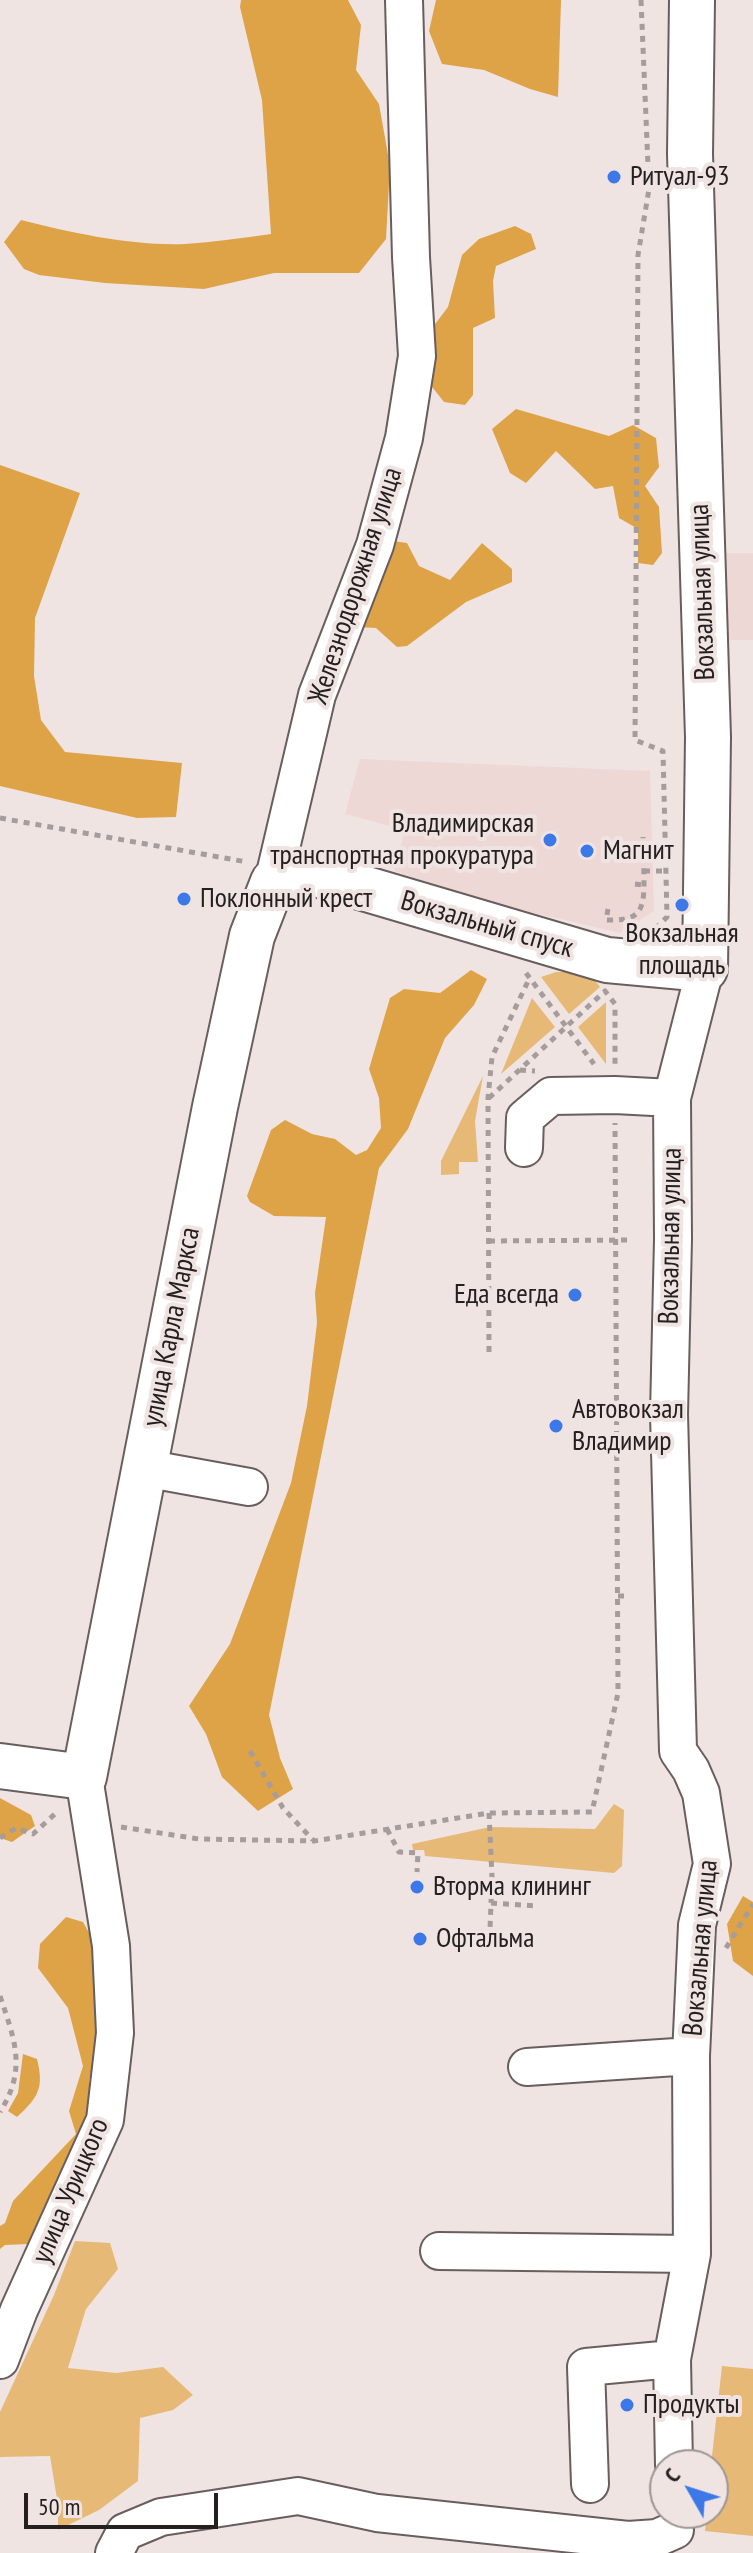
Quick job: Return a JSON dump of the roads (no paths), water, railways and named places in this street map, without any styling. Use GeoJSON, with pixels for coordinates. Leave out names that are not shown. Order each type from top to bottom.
{"type":"FeatureCollection","features":[{"type":"Feature","properties":{"kind":"main road","name":"Вокзальная улица"},"geometry":{"type":"LineString","coordinates":[[692,0],[690,154],[708,737],[705,969]]}},
{"type":"Feature","properties":{"kind":"main road","name":"Вокзальный спуск"},"geometry":{"type":"LineString","coordinates":[[258,872],[309,872],[607,960],[705,969]]}},
{"type":"Feature","properties":{"kind":"main road","name":"улица Карла Маркса"},"geometry":{"type":"LineString","coordinates":[[84,1777],[252,936],[258,872]]}},
{"type":"Feature","properties":{"kind":"main road"},"geometry":{"type":"LineString","coordinates":[[0,1766],[84,1777]]}},
{"type":"Feature","properties":{"kind":"street","name":"Железнодорожная улица"},"geometry":{"type":"LineString","coordinates":[[258,872],[317,695],[375,545],[404,438],[417,356],[404,0]]}},
{"type":"Feature","properties":{"kind":"street","name":"Вокзальная улица"},"geometry":{"type":"LineString","coordinates":[[674,2449],[672,2359],[692,2254],[691,2056],[697,1925],[712,1864],[701,1793],[678,1751],[669,1414],[672,1098],[705,969]]}},
{"type":"Feature","properties":{"kind":"street"},"geometry":{"type":"LineString","coordinates":[[524,1148],[525,1118],[551,1096],[615,1084],[672,1098]]}},
{"type":"Feature","properties":{"kind":"street"},"geometry":{"type":"LineString","coordinates":[[144,1468],[249,1487]]}},
{"type":"Feature","properties":{"kind":"street","name":"улица Урицкого"},"geometry":{"type":"LineString","coordinates":[[0,2360],[10,2317],[105,2120],[115,2033],[111,1946],[84,1777]]}},
{"type":"Feature","properties":{"kind":"street"},"geometry":{"type":"LineString","coordinates":[[527,2067],[691,2056]]}},
{"type":"Feature","properties":{"kind":"street"},"geometry":{"type":"LineString","coordinates":[[439,2251],[692,2254]]}},
{"type":"Feature","properties":{"kind":"street"},"geometry":{"type":"LineString","coordinates":[[590,2484],[586,2367],[672,2359]]}},
{"type":"Feature","properties":{"kind":"street"},"geometry":{"type":"LineString","coordinates":[[114,2553],[125,2532],[161,2517],[298,2496],[377,2513],[628,2540],[657,2538],[676,2532]]}},
{"type":"Feature","properties":{"kind":"place","name":"Ритуал-93"},"geometry":{"type":"Point","coordinates":[614,177]}},
{"type":"Feature","properties":{"kind":"place","name":"Владимирская транспортная прокуратура"},"geometry":{"type":"Point","coordinates":[550,840]}},
{"type":"Feature","properties":{"kind":"place","name":"Магнит"},"geometry":{"type":"Point","coordinates":[587,851]}},
{"type":"Feature","properties":{"kind":"place","name":"Поклонный крест"},"geometry":{"type":"Point","coordinates":[184,899]}},
{"type":"Feature","properties":{"kind":"place","name":"Вокзальная площадь"},"geometry":{"type":"Point","coordinates":[682,905]}},
{"type":"Feature","properties":{"kind":"place","name":"Еда всегда"},"geometry":{"type":"Point","coordinates":[575,1295]}},
{"type":"Feature","properties":{"kind":"place","name":"Автовокзал Владимир"},"geometry":{"type":"Point","coordinates":[556,1426]}},
{"type":"Feature","properties":{"kind":"place","name":"Вторма клининг"},"geometry":{"type":"Point","coordinates":[417,1887]}},
{"type":"Feature","properties":{"kind":"place","name":"Офтальма"},"geometry":{"type":"Point","coordinates":[420,1939]}},
{"type":"Feature","properties":{"kind":"place","name":"Продукты"},"geometry":{"type":"Point","coordinates":[627,2405]}}]}
